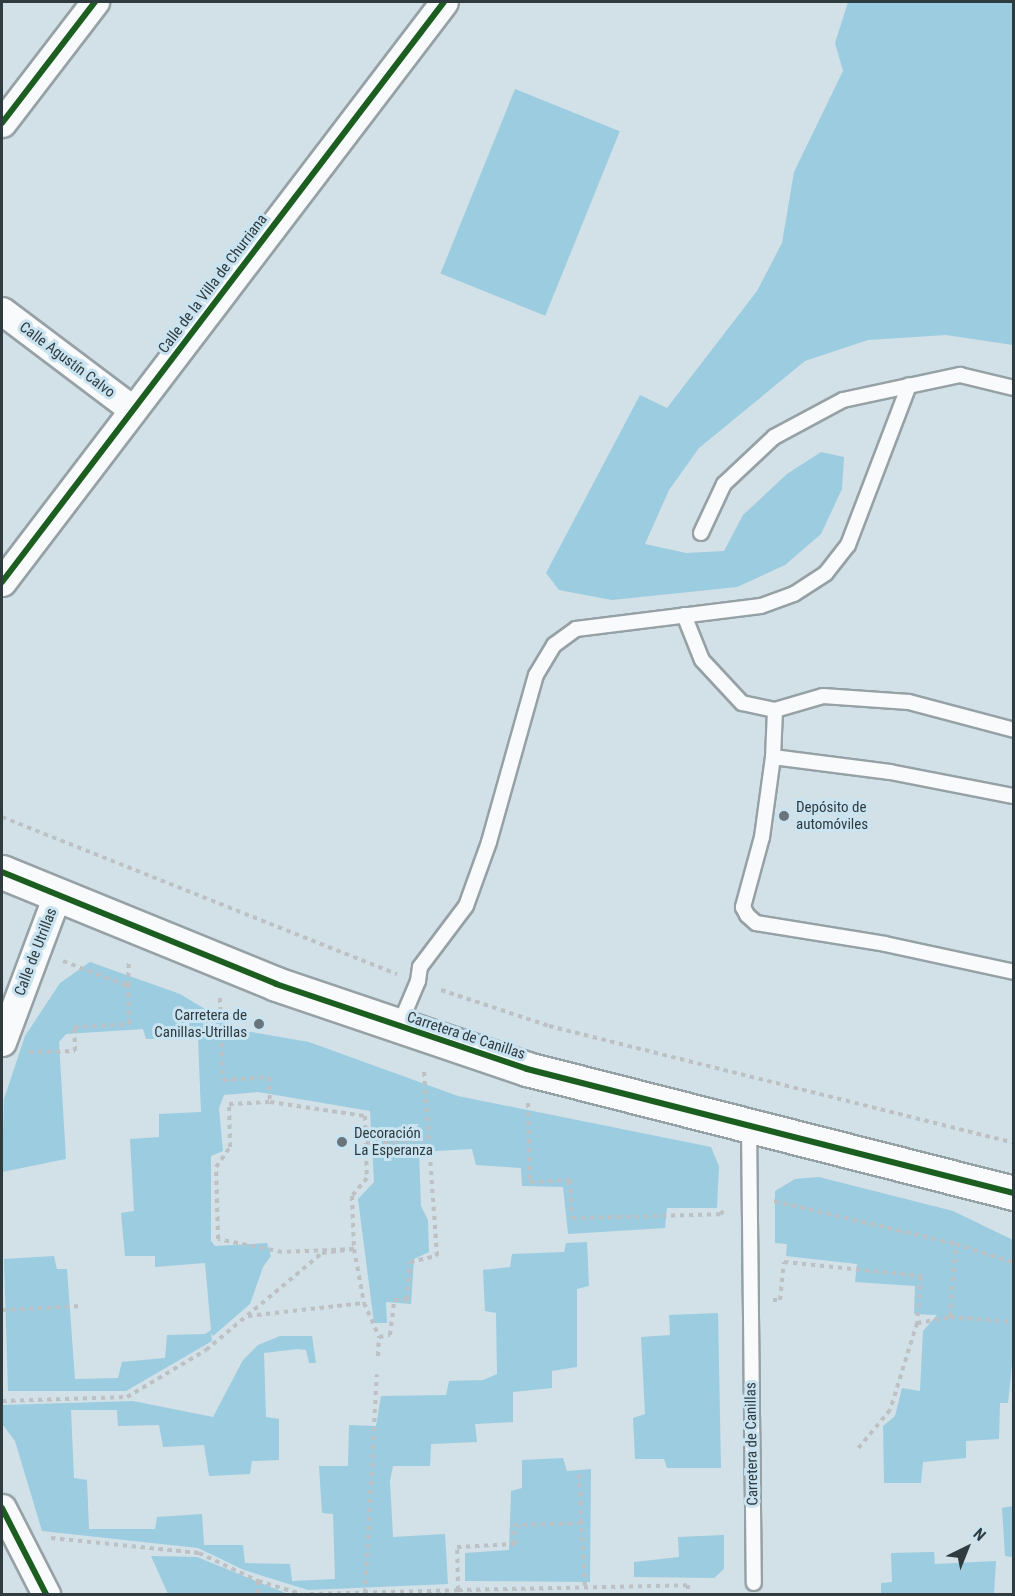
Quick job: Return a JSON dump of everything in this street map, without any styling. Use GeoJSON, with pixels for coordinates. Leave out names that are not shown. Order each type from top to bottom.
{"type":"FeatureCollection","features":[{"type":"Feature","properties":{"kind":"street"},"geometry":{"type":"LineString","coordinates":[[2,123],[95,2]]}},
{"type":"Feature","properties":{"kind":"street","name":"Calle de la Villa de Churriana"},"geometry":{"type":"LineString","coordinates":[[2,582],[444,2]]}},
{"type":"Feature","properties":{"kind":"street","name":"Calle Agustín Calvo"},"geometry":{"type":"LineString","coordinates":[[2,311],[132,410]]}},
{"type":"Feature","properties":{"kind":"street","name":"Carretera de Canillas"},"geometry":{"type":"LineString","coordinates":[[2,872],[219,961],[410,1031],[527,1069],[1014,1193]]}},
{"type":"Feature","properties":{"kind":"street","name":"Calle de Utrillas"},"geometry":{"type":"LineString","coordinates":[[12,1047],[36,951],[57,895]]}},
{"type":"Feature","properties":{"kind":"street","name":"Carretera de Canillas"},"geometry":{"type":"LineString","coordinates":[[974,1183],[1014,1203]]}},
{"type":"Feature","properties":{"kind":"street"},"geometry":{"type":"LineString","coordinates":[[2,1508],[46,1594]]}},
{"type":"Feature","properties":{"kind":"lane"},"geometry":{"type":"LineString","coordinates":[[701,533],[724,484],[774,437],[843,400],[960,375],[1014,388]]}},
{"type":"Feature","properties":{"kind":"lane"},"geometry":{"type":"LineString","coordinates":[[410,1031],[420,968],[466,906],[489,842],[536,675],[554,645],[576,628],[761,606],[794,594],[826,573],[848,545],[909,385]]}},
{"type":"Feature","properties":{"kind":"lane"},"geometry":{"type":"LineString","coordinates":[[684,615],[702,660],[742,703],[775,710],[823,696],[909,702],[1014,730]]}},
{"type":"Feature","properties":{"kind":"lane"},"geometry":{"type":"LineString","coordinates":[[775,710],[773,757],[762,837],[743,907],[756,923],[885,945],[1014,972]]}},
{"type":"Feature","properties":{"kind":"lane"},"geometry":{"type":"LineString","coordinates":[[773,757],[890,772],[1014,796]]}},
{"type":"Feature","properties":{"kind":"lane","name":"Carretera de Canillas"},"geometry":{"type":"LineString","coordinates":[[749,1125],[754,1583]]}},
{"type":"Feature","properties":{"kind":"path"},"geometry":{"type":"LineString","coordinates":[[2,817],[418,981],[549,1026],[1014,1143]]}},
{"type":"Feature","properties":{"kind":"path"},"geometry":{"type":"LineString","coordinates":[[12,1047],[75,1051],[74,1027],[129,1024],[129,925]]}},
{"type":"Feature","properties":{"kind":"path"},"geometry":{"type":"LineString","coordinates":[[36,951],[128,986]]}},
{"type":"Feature","properties":{"kind":"path"},"geometry":{"type":"LineString","coordinates":[[219,961],[223,1080],[269,1077],[270,1102]]}},
{"type":"Feature","properties":{"kind":"path"},"geometry":{"type":"LineString","coordinates":[[379,1337],[390,1335],[394,1300],[407,1300],[411,1262],[437,1256],[428,1140],[410,1031]]}},
{"type":"Feature","properties":{"kind":"path"},"geometry":{"type":"LineString","coordinates":[[527,1069],[530,1182],[570,1180],[572,1218],[720,1214],[750,1195],[957,1244],[1014,1263]]}},
{"type":"Feature","properties":{"kind":"path"},"geometry":{"type":"LineString","coordinates":[[354,1249],[282,1252],[218,1239],[216,1167],[230,1147],[229,1104],[270,1102],[365,1116],[368,1178],[352,1196],[354,1249],[364,1303],[379,1337],[378,1356]]}},
{"type":"Feature","properties":{"kind":"path"},"geometry":{"type":"LineString","coordinates":[[366,1143],[428,1140]]}},
{"type":"Feature","properties":{"kind":"path"},"geometry":{"type":"LineString","coordinates":[[950,1317],[957,1244]]}},
{"type":"Feature","properties":{"kind":"path"},"geometry":{"type":"LineString","coordinates":[[2,1401],[127,1397],[206,1350],[322,1253],[354,1249]]}},
{"type":"Feature","properties":{"kind":"path"},"geometry":{"type":"LineString","coordinates":[[751,1300],[780,1300],[784,1262],[921,1276],[917,1323],[890,1410],[856,1451]]}},
{"type":"Feature","properties":{"kind":"path"},"geometry":{"type":"LineString","coordinates":[[247,1316],[364,1303]]}},
{"type":"Feature","properties":{"kind":"path"},"geometry":{"type":"LineString","coordinates":[[2,1310],[82,1306]]}},
{"type":"Feature","properties":{"kind":"path"},"geometry":{"type":"LineString","coordinates":[[917,1323],[950,1317],[1014,1322]]}},
{"type":"Feature","properties":{"kind":"path"},"geometry":{"type":"LineString","coordinates":[[365,1593],[377,1374]]}},
{"type":"Feature","properties":{"kind":"path"},"geometry":{"type":"LineString","coordinates":[[579,1474],[585,1587]]}},
{"type":"Feature","properties":{"kind":"path"},"geometry":{"type":"LineString","coordinates":[[458,1590],[457,1547],[515,1544],[514,1525],[582,1523]]}},
{"type":"Feature","properties":{"kind":"path"},"geometry":{"type":"LineString","coordinates":[[16,1535],[198,1553],[258,1581],[302,1594]]}},
{"type":"Feature","properties":{"kind":"path"},"geometry":{"type":"LineString","coordinates":[[258,1581],[258,1594]]}},
{"type":"Feature","properties":{"kind":"path"},"geometry":{"type":"LineString","coordinates":[[310,1594],[688,1585],[688,1594]]}},
{"type":"Feature","properties":{"kind":"shaded area"},"geometry":{"type":"Polygon","coordinates":[[[848,2],[1013,2],[1013,345],[946,335],[868,340],[805,361],[699,448],[669,490],[645,544],[686,553],[724,551],[743,515],[787,474],[821,452],[844,457],[842,489],[821,534],[785,565],[737,587],[612,600],[559,590],[546,573],[640,395],[667,408],[757,291],[782,243],[794,172],[843,71],[835,43],[848,2]]]}},
{"type":"Feature","properties":{"kind":"shaded area"},"geometry":{"type":"Polygon","coordinates":[[[515,89],[620,131],[545,316],[440,274],[515,89]]]}},
{"type":"Feature","properties":{"kind":"shaded area"},"geometry":{"type":"Polygon","coordinates":[[[90,962],[180,994],[240,1030],[309,1042],[458,1096],[711,1147],[719,1166],[717,1208],[667,1208],[665,1228],[568,1234],[563,1187],[522,1186],[521,1168],[476,1165],[472,1149],[419,1152],[421,1206],[428,1220],[429,1252],[414,1259],[411,1304],[386,1302],[387,1323],[374,1323],[358,1199],[374,1182],[370,1111],[258,1092],[224,1095],[219,1108],[223,1151],[211,1156],[211,1241],[215,1246],[267,1243],[271,1256],[263,1267],[250,1304],[213,1336],[211,1333],[212,1341],[126,1391],[8,1391],[4,1259],[54,1256],[57,1269],[67,1269],[75,1379],[118,1378],[122,1362],[165,1358],[167,1335],[205,1334],[211,1330],[205,1263],[155,1267],[155,1256],[125,1256],[121,1213],[134,1211],[130,1139],[159,1137],[159,1114],[201,1112],[198,1038],[146,1039],[143,1029],[66,1034],[59,1042],[66,1159],[2,1172],[4,1099],[25,1036],[60,983],[90,962]]]}},
{"type":"Feature","properties":{"kind":"shaded area"},"geometry":{"type":"Polygon","coordinates":[[[819,1177],[953,1211],[1013,1240],[1013,1355],[1008,1403],[1000,1403],[999,1439],[966,1441],[966,1458],[923,1462],[921,1483],[884,1483],[883,1426],[895,1416],[902,1388],[920,1391],[923,1331],[937,1315],[914,1314],[915,1286],[855,1282],[857,1264],[786,1256],[787,1244],[775,1243],[775,1191],[795,1179],[819,1177]]]}},
{"type":"Feature","properties":{"kind":"shaded area"},"geometry":{"type":"Polygon","coordinates":[[[587,1242],[589,1286],[577,1289],[577,1367],[552,1371],[552,1388],[513,1392],[513,1422],[475,1424],[477,1442],[431,1444],[430,1466],[393,1466],[390,1481],[393,1537],[445,1534],[448,1584],[308,1590],[244,1570],[198,1548],[42,1531],[15,1441],[3,1425],[2,1405],[133,1401],[213,1417],[243,1360],[258,1345],[280,1336],[312,1336],[316,1363],[309,1363],[306,1350],[264,1353],[266,1417],[279,1419],[279,1460],[252,1461],[250,1474],[209,1476],[204,1445],[163,1447],[159,1425],[118,1426],[117,1410],[71,1410],[74,1478],[87,1480],[89,1529],[155,1529],[157,1517],[202,1514],[204,1545],[243,1545],[245,1563],[290,1564],[292,1581],[335,1579],[333,1514],[322,1513],[319,1466],[348,1466],[349,1425],[376,1426],[381,1396],[446,1395],[449,1381],[483,1380],[497,1374],[496,1313],[485,1311],[483,1270],[510,1267],[512,1254],[564,1252],[566,1243],[587,1242]]]}},
{"type":"Feature","properties":{"kind":"shaded area"},"geometry":{"type":"Polygon","coordinates":[[[718,1313],[721,1468],[667,1468],[664,1459],[635,1459],[633,1418],[645,1414],[641,1337],[670,1335],[669,1315],[718,1313]]]}},
{"type":"Feature","properties":{"kind":"shaded area"},"geometry":{"type":"Polygon","coordinates":[[[563,1458],[567,1471],[591,1469],[590,1582],[465,1581],[465,1553],[509,1550],[511,1491],[522,1488],[522,1460],[563,1458]]]}},
{"type":"Feature","properties":{"kind":"shaded area"},"geometry":{"type":"Polygon","coordinates":[[[1012,1476],[1014,1476],[1013,1557],[1005,1556],[1002,1508],[1013,1506],[1012,1476]]]}},
{"type":"Feature","properties":{"kind":"shaded area"},"geometry":{"type":"Polygon","coordinates":[[[724,1535],[724,1569],[714,1578],[634,1577],[634,1562],[679,1557],[678,1537],[724,1535]]]}},
{"type":"Feature","properties":{"kind":"shaded area"},"geometry":{"type":"Polygon","coordinates":[[[934,1552],[935,1564],[996,1561],[994,1594],[881,1594],[881,1583],[892,1582],[891,1553],[934,1552]]]}},
{"type":"Feature","properties":{"kind":"shaded area"},"geometry":{"type":"Polygon","coordinates":[[[151,1556],[197,1557],[288,1594],[168,1594],[151,1556]]]}},
{"type":"Feature","properties":{"kind":"cycle path"},"geometry":{"type":"LineString","coordinates":[[2,123],[95,2]]}},
{"type":"Feature","properties":{"kind":"cycle path"},"geometry":{"type":"LineString","coordinates":[[2,582],[444,2]]}},
{"type":"Feature","properties":{"kind":"cycle path"},"geometry":{"type":"LineString","coordinates":[[2,872],[276,984],[527,1069],[1014,1193]]}},
{"type":"Feature","properties":{"kind":"cycle path"},"geometry":{"type":"LineString","coordinates":[[2,1508],[46,1594]]}},
{"type":"Feature","properties":{"kind":"place","name":"Depósito de automóviles"},"geometry":{"type":"Point","coordinates":[784,816]}},
{"type":"Feature","properties":{"kind":"place","name":"Carretera de Canillas-Utrillas"},"geometry":{"type":"Point","coordinates":[259,1024]}},
{"type":"Feature","properties":{"kind":"place","name":"Decoración La Esperanza"},"geometry":{"type":"Point","coordinates":[342,1142]}}]}
